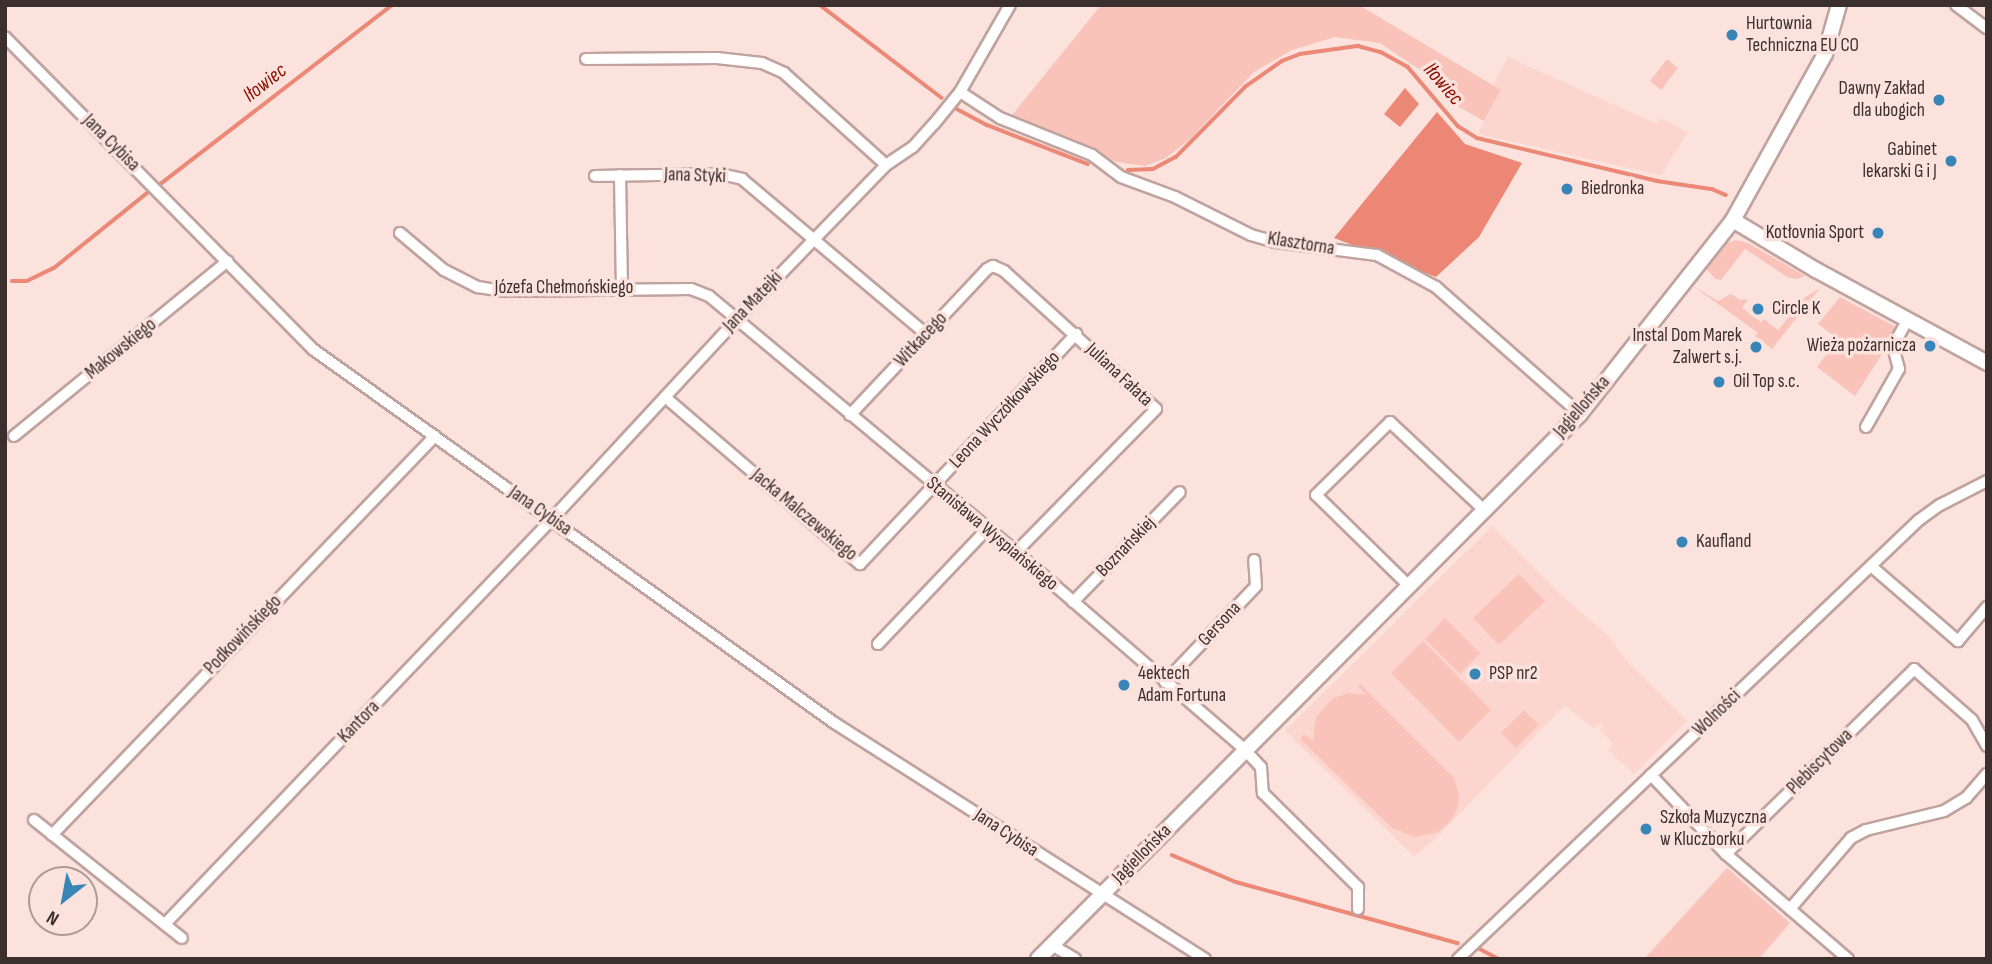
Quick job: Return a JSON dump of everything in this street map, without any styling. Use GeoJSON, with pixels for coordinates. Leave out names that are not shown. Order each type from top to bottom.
{"type":"FeatureCollection","features":[{"type":"Feature","properties":{"kind":"street","name":"Jana Matejki"},"geometry":{"type":"LineString","coordinates":[[552,520],[736,320],[886,165],[913,147],[960,92],[1010,5]]}},
{"type":"Feature","properties":{"kind":"street","name":"Jagiellońska"},"geometry":{"type":"LineString","coordinates":[[1038,959],[1580,414],[1733,220],[1825,54],[1839,5]]}},
{"type":"Feature","properties":{"kind":"street"},"geometry":{"type":"LineString","coordinates":[[1956,5],[1987,28]]}},
{"type":"Feature","properties":{"kind":"street","name":"Jana Cybisa"},"geometry":{"type":"LineString","coordinates":[[5,37],[314,350],[833,722],[1205,959]]}},
{"type":"Feature","properties":{"kind":"street"},"geometry":{"type":"LineString","coordinates":[[586,60],[717,58],[762,63],[784,73],[886,165]]}},
{"type":"Feature","properties":{"kind":"street","name":"Klasztorna"},"geometry":{"type":"LineString","coordinates":[[960,92],[1000,118],[1092,155],[1121,177],[1175,197],[1251,235],[1275,242],[1377,255],[1436,286],[1580,414]]}},
{"type":"Feature","properties":{"kind":"street","name":"Jana Styki"},"geometry":{"type":"LineString","coordinates":[[595,176],[721,174],[741,179],[926,334]]}},
{"type":"Feature","properties":{"kind":"street"},"geometry":{"type":"LineString","coordinates":[[620,175],[622,289]]}},
{"type":"Feature","properties":{"kind":"street"},"geometry":{"type":"LineString","coordinates":[[1733,220],[1825,275],[1987,363]]}},
{"type":"Feature","properties":{"kind":"street","name":"Józefa Chełmońskiego"},"geometry":{"type":"LineString","coordinates":[[400,233],[444,270],[478,287],[503,291],[691,289],[709,296],[736,320]]}},
{"type":"Feature","properties":{"kind":"street","name":"Makowskiego"},"geometry":{"type":"LineString","coordinates":[[14,436],[228,261]]}},
{"type":"Feature","properties":{"kind":"street","name":"Witkacego"},"geometry":{"type":"LineString","coordinates":[[850,415],[993,266]]}},
{"type":"Feature","properties":{"kind":"street","name":"Juliana Fałata"},"geometry":{"type":"LineString","coordinates":[[993,266],[1004,271],[1076,334],[1156,409],[1016,552]]}},
{"type":"Feature","properties":{"kind":"street"},"geometry":{"type":"LineString","coordinates":[[1866,426],[1899,369],[1893,346],[1908,319]]}},
{"type":"Feature","properties":{"kind":"street","name":"Stanisława Wyspiańskiego"},"geometry":{"type":"LineString","coordinates":[[736,320],[1016,552],[1245,750]]}},
{"type":"Feature","properties":{"kind":"street","name":"Leona Wyczółkowskiego"},"geometry":{"type":"LineString","coordinates":[[934,486],[1076,334]]}},
{"type":"Feature","properties":{"kind":"street","name":"Jacka Malczewskiego"},"geometry":{"type":"LineString","coordinates":[[665,397],[860,564],[934,486]]}},
{"type":"Feature","properties":{"kind":"street"},"geometry":{"type":"LineString","coordinates":[[1409,586],[1316,495],[1390,422],[1484,510]]}},
{"type":"Feature","properties":{"kind":"street","name":"Podkowińskiego"},"geometry":{"type":"LineString","coordinates":[[52,835],[435,436]]}},
{"type":"Feature","properties":{"kind":"street","name":"Wolności"},"geometry":{"type":"LineString","coordinates":[[1458,959],[1871,566],[1940,505],[1987,481]]}},
{"type":"Feature","properties":{"kind":"street","name":"Boznańskiej"},"geometry":{"type":"LineString","coordinates":[[1073,602],[1180,492]]}},
{"type":"Feature","properties":{"kind":"street","name":"Kantora"},"geometry":{"type":"LineString","coordinates":[[165,925],[552,520]]}},
{"type":"Feature","properties":{"kind":"street"},"geometry":{"type":"LineString","coordinates":[[878,644],[987,529]]}},
{"type":"Feature","properties":{"kind":"street","name":"Gersona"},"geometry":{"type":"LineString","coordinates":[[1166,682],[1256,586],[1254,560]]}},
{"type":"Feature","properties":{"kind":"street"},"geometry":{"type":"LineString","coordinates":[[1871,566],[1958,641],[1987,607]]}},
{"type":"Feature","properties":{"kind":"street","name":"Plebiscytowa"},"geometry":{"type":"LineString","coordinates":[[1726,854],[1914,669],[1972,720],[1987,746]]}},
{"type":"Feature","properties":{"kind":"street"},"geometry":{"type":"LineString","coordinates":[[1245,750],[1261,767],[1263,793],[1358,887],[1358,909]]}},
{"type":"Feature","properties":{"kind":"street"},"geometry":{"type":"LineString","coordinates":[[1790,909],[1851,838],[1866,830],[1944,811],[1966,798],[1987,774]]}},
{"type":"Feature","properties":{"kind":"street"},"geometry":{"type":"LineString","coordinates":[[1651,775],[1726,854],[1849,959]]}},
{"type":"Feature","properties":{"kind":"street"},"geometry":{"type":"LineString","coordinates":[[34,820],[183,938]]}},
{"type":"Feature","properties":{"kind":"street"},"geometry":{"type":"LineString","coordinates":[[1052,945],[1075,959]]}},
{"type":"Feature","properties":{"kind":"shaded area"},"geometry":{"type":"Polygon","coordinates":[[[1101,5],[1359,5],[1501,90],[1484,121],[1452,103],[1420,70],[1380,43],[1335,37],[1292,50],[1254,72],[1190,139],[1166,158],[1145,166],[1117,162],[1009,119],[1101,5]]]}},
{"type":"Feature","properties":{"kind":"shaded area"},"geometry":{"type":"Polygon","coordinates":[[[1508,57],[1657,124],[1661,118],[1688,132],[1661,175],[1478,134],[1501,91],[1493,85],[1508,57]]]}},
{"type":"Feature","properties":{"kind":"shaded area"},"geometry":{"type":"Polygon","coordinates":[[[1667,59],[1678,68],[1661,90],[1650,81],[1667,59]]]}},
{"type":"Feature","properties":{"kind":"shaded area"},"geometry":{"type":"Polygon","coordinates":[[[1405,88],[1419,104],[1400,127],[1384,114],[1405,88]]]}},
{"type":"Feature","properties":{"kind":"shaded area"},"geometry":{"type":"Polygon","coordinates":[[[1437,112],[1465,144],[1522,163],[1479,237],[1436,277],[1334,238],[1437,112]]]}},
{"type":"Feature","properties":{"kind":"shaded area"},"geometry":{"type":"Polygon","coordinates":[[[1736,240],[1748,243],[1805,276],[1797,279],[1787,277],[1745,249],[1721,280],[1716,279],[1705,268],[1724,244],[1736,240]]]}},
{"type":"Feature","properties":{"kind":"shaded area"},"geometry":{"type":"Polygon","coordinates":[[[1693,286],[1718,301],[1731,294],[1740,300],[1748,299],[1742,308],[1778,330],[1804,298],[1820,288],[1772,349],[1755,336],[1758,333],[1693,286]]]}},
{"type":"Feature","properties":{"kind":"shaded area"},"geometry":{"type":"Polygon","coordinates":[[[1840,297],[1894,326],[1895,334],[1855,396],[1817,367],[1838,339],[1818,324],[1840,297]]]}},
{"type":"Feature","properties":{"kind":"shaded area"},"geometry":{"type":"Polygon","coordinates":[[[1492,526],[1562,596],[1608,636],[1628,662],[1687,721],[1634,774],[1608,750],[1614,744],[1600,730],[1604,726],[1601,722],[1594,729],[1565,705],[1435,839],[1414,856],[1285,731],[1492,526]]]}},
{"type":"Feature","properties":{"kind":"shaded area"},"geometry":{"type":"Polygon","coordinates":[[[1519,574],[1545,601],[1499,645],[1473,618],[1519,574]]]}},
{"type":"Feature","properties":{"kind":"shaded area"},"geometry":{"type":"Polygon","coordinates":[[[1445,618],[1480,653],[1460,674],[1425,639],[1445,618]]]}},
{"type":"Feature","properties":{"kind":"shaded area"},"geometry":{"type":"Polygon","coordinates":[[[1423,641],[1491,710],[1459,742],[1391,673],[1423,641]]]}},
{"type":"Feature","properties":{"kind":"shaded area"},"geometry":{"type":"Polygon","coordinates":[[[1360,684],[1454,778],[1459,794],[1458,807],[1450,822],[1438,832],[1416,837],[1392,828],[1300,739],[1304,734],[1313,741],[1316,717],[1333,698],[1349,693],[1366,695],[1358,686],[1360,684]]]}},
{"type":"Feature","properties":{"kind":"shaded area"},"geometry":{"type":"Polygon","coordinates":[[[1524,710],[1539,725],[1516,748],[1501,733],[1524,710]]]}},
{"type":"Feature","properties":{"kind":"shaded area"},"geometry":{"type":"Polygon","coordinates":[[[1727,868],[1790,923],[1759,959],[1644,959],[1727,868]]]}},
{"type":"Feature","properties":{"kind":"waterway","name":"Iłowiec"},"geometry":{"type":"LineString","coordinates":[[158,186],[392,5]]}},
{"type":"Feature","properties":{"kind":"waterway","name":"Iłowiec"},"geometry":{"type":"LineString","coordinates":[[820,5],[942,98]]}},
{"type":"Feature","properties":{"kind":"waterway","name":"Iłowiec"},"geometry":{"type":"LineString","coordinates":[[1128,170],[1153,169],[1176,157],[1245,87],[1282,61],[1300,54],[1358,46],[1381,52],[1408,67],[1458,126],[1477,138],[1657,181],[1712,189],[1726,195]]}},
{"type":"Feature","properties":{"kind":"waterway","name":"Iłowiec"},"geometry":{"type":"LineString","coordinates":[[957,109],[987,125],[1088,164]]}},
{"type":"Feature","properties":{"kind":"waterway","name":"Iłowiec"},"geometry":{"type":"LineString","coordinates":[[12,281],[27,281],[54,268],[151,190]]}},
{"type":"Feature","properties":{"kind":"waterway"},"geometry":{"type":"LineString","coordinates":[[1172,855],[1236,882],[1458,943]]}},
{"type":"Feature","properties":{"kind":"waterway"},"geometry":{"type":"LineString","coordinates":[[1480,949],[1499,959]]}},
{"type":"Feature","properties":{"kind":"place","name":"Hurtownia Techniczna EU CO"},"geometry":{"type":"Point","coordinates":[1732,35]}},
{"type":"Feature","properties":{"kind":"place","name":"Dawny Zakład dla ubogich"},"geometry":{"type":"Point","coordinates":[1939,100]}},
{"type":"Feature","properties":{"kind":"place","name":"Gabinet lekarski G i J"},"geometry":{"type":"Point","coordinates":[1951,161]}},
{"type":"Feature","properties":{"kind":"place","name":"Biedronka"},"geometry":{"type":"Point","coordinates":[1567,189]}},
{"type":"Feature","properties":{"kind":"place","name":"Kotłovnia Sport"},"geometry":{"type":"Point","coordinates":[1878,233]}},
{"type":"Feature","properties":{"kind":"place","name":"Circle K"},"geometry":{"type":"Point","coordinates":[1758,309]}},
{"type":"Feature","properties":{"kind":"place","name":"Wieża pożarnicza"},"geometry":{"type":"Point","coordinates":[1930,346]}},
{"type":"Feature","properties":{"kind":"place","name":"Instal Dom Marek Zalwert s.j."},"geometry":{"type":"Point","coordinates":[1756,347]}},
{"type":"Feature","properties":{"kind":"place","name":"Oil Top s.c."},"geometry":{"type":"Point","coordinates":[1719,382]}},
{"type":"Feature","properties":{"kind":"place","name":"Kaufland"},"geometry":{"type":"Point","coordinates":[1682,542]}},
{"type":"Feature","properties":{"kind":"place","name":"PSP nr2"},"geometry":{"type":"Point","coordinates":[1475,674]}},
{"type":"Feature","properties":{"kind":"place","name":"4ektech Adam Fortuna"},"geometry":{"type":"Point","coordinates":[1124,685]}},
{"type":"Feature","properties":{"kind":"place","name":"Szkoła Muzyczna w Kluczborku"},"geometry":{"type":"Point","coordinates":[1646,829]}}]}
